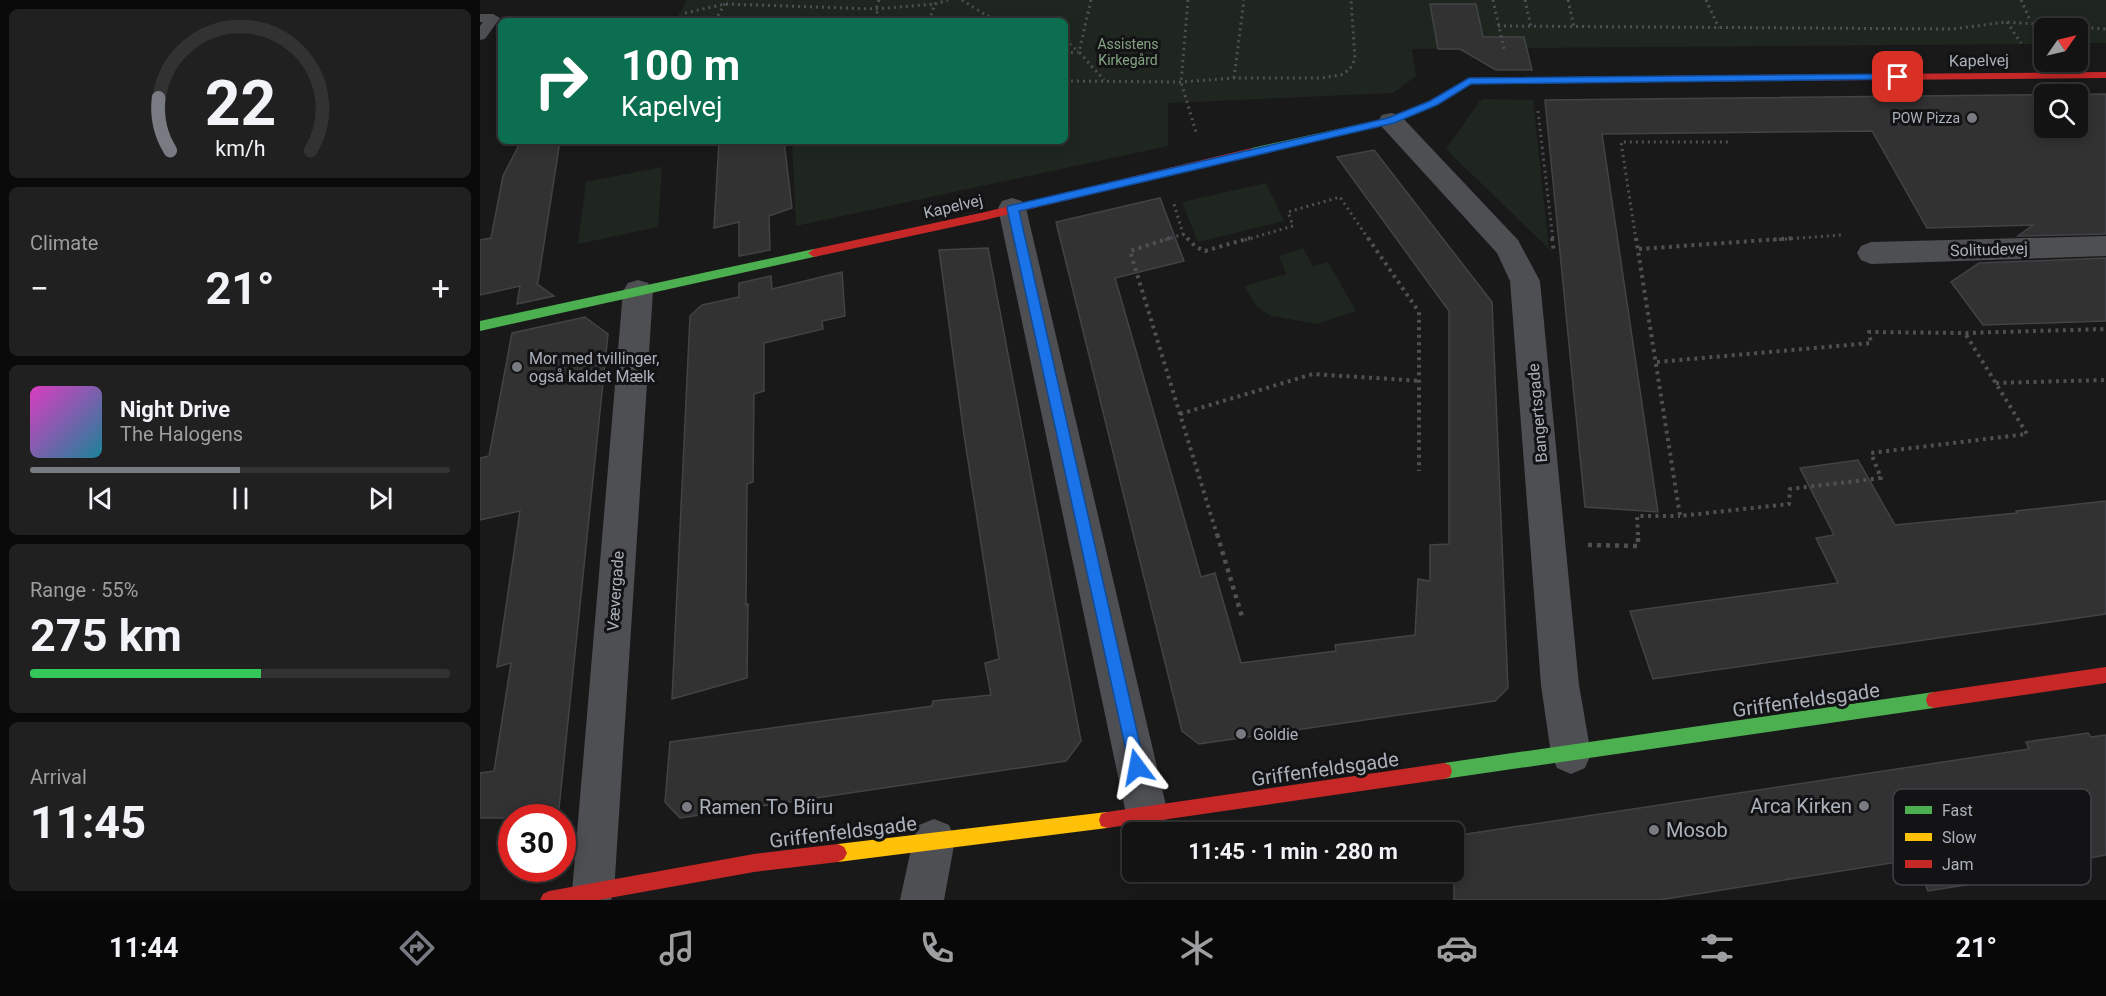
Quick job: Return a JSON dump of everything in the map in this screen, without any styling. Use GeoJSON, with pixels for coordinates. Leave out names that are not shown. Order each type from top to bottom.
{"type":"FeatureCollection","features":[{"type":"Feature","properties":{"kind":"street","name":"Kapelvej"},"geometry":{"type":"LineString","coordinates":[[480,326],[973,219],[1163,172],[1391,121],[1433,103],[1469,81],[2106,75]]}},
{"type":"Feature","properties":{"kind":"street","name":"Bangertsgade"},"geometry":{"type":"LineString","coordinates":[[1391,121],[1508,247],[1525,280],[1560,685],[1571,754]]}},
{"type":"Feature","properties":{"kind":"street"},"geometry":{"type":"LineString","coordinates":[[1012,208],[1147,814]]}},
{"type":"Feature","properties":{"kind":"street","name":"Solitudevej"},"geometry":{"type":"LineString","coordinates":[[1871,253],[2106,246]]}},
{"type":"Feature","properties":{"kind":"street","name":"Vævergade"},"geometry":{"type":"LineString","coordinates":[[593,892],[638,291]]}},
{"type":"Feature","properties":{"kind":"street","name":"Griffenfeldsgade"},"geometry":{"type":"LineString","coordinates":[[549,900],[754,863],[1147,814],[2106,675]]}},
{"type":"Feature","properties":{"kind":"street"},"geometry":{"type":"LineString","coordinates":[[922,900],[934,840]]}},
{"type":"Feature","properties":{"kind":"lane"},"geometry":{"type":"LineString","coordinates":[[480,18],[493,18],[480,36]]}},
{"type":"Feature","properties":{"kind":"path"},"geometry":{"type":"LineString","coordinates":[[717,18],[727,0]]}},
{"type":"Feature","properties":{"kind":"path"},"geometry":{"type":"LineString","coordinates":[[879,0],[876,9],[879,18]]}},
{"type":"Feature","properties":{"kind":"path"},"geometry":{"type":"LineString","coordinates":[[685,13],[725,4],[876,9],[935,4],[948,0]]}},
{"type":"Feature","properties":{"kind":"path"},"geometry":{"type":"LineString","coordinates":[[962,0],[987,16],[999,18]]}},
{"type":"Feature","properties":{"kind":"path"},"geometry":{"type":"LineString","coordinates":[[1079,51],[1091,0]]}},
{"type":"Feature","properties":{"kind":"path"},"geometry":{"type":"LineString","coordinates":[[1186,102],[1181,82],[1188,0]]}},
{"type":"Feature","properties":{"kind":"path"},"geometry":{"type":"LineString","coordinates":[[1233,78],[1244,0]]}},
{"type":"Feature","properties":{"kind":"path"},"geometry":{"type":"LineString","coordinates":[[1068,81],[1181,82],[1233,78],[1321,78],[1347,72],[1355,59],[1351,0]]}},
{"type":"Feature","properties":{"kind":"path"},"geometry":{"type":"LineString","coordinates":[[1493,0],[1507,66],[1503,81]]}},
{"type":"Feature","properties":{"kind":"path"},"geometry":{"type":"LineString","coordinates":[[1525,0],[1531,27]]}},
{"type":"Feature","properties":{"kind":"path"},"geometry":{"type":"LineString","coordinates":[[1568,0],[1574,27]]}},
{"type":"Feature","properties":{"kind":"path"},"geometry":{"type":"LineString","coordinates":[[1706,0],[1719,28]]}},
{"type":"Feature","properties":{"kind":"path"},"geometry":{"type":"LineString","coordinates":[[2021,0],[2031,22]]}},
{"type":"Feature","properties":{"kind":"path"},"geometry":{"type":"LineString","coordinates":[[930,18],[935,4]]}},
{"type":"Feature","properties":{"kind":"path"},"geometry":{"type":"LineString","coordinates":[[1498,26],[1952,29],[2006,22],[2031,22],[2106,29]]}},
{"type":"Feature","properties":{"kind":"path"},"geometry":{"type":"LineString","coordinates":[[2006,22],[2022,44]]}},
{"type":"Feature","properties":{"kind":"path"},"geometry":{"type":"LineString","coordinates":[[1068,42],[1079,51],[1104,81]]}},
{"type":"Feature","properties":{"kind":"path"},"geometry":{"type":"LineString","coordinates":[[1068,53],[1079,51]]}},
{"type":"Feature","properties":{"kind":"path"},"geometry":{"type":"LineString","coordinates":[[1519,269],[1554,253],[1534,81]]}},
{"type":"Feature","properties":{"kind":"path"},"geometry":{"type":"LineString","coordinates":[[1680,516],[1621,142],[1731,142]]}},
{"type":"Feature","properties":{"kind":"path"},"geometry":{"type":"LineString","coordinates":[[1163,172],[1183,234],[1196,247],[1205,251],[1293,226],[1288,212],[1340,197],[1419,312],[1421,381],[1419,471]]}},
{"type":"Feature","properties":{"kind":"path"},"geometry":{"type":"LineString","coordinates":[[1183,234],[1130,251],[1243,620]]}},
{"type":"Feature","properties":{"kind":"path"},"geometry":{"type":"LineString","coordinates":[[1639,249],[1845,235],[1871,253]]}},
{"type":"Feature","properties":{"kind":"path"},"geometry":{"type":"LineString","coordinates":[[1657,362],[1871,343],[1869,332],[1965,333],[2106,328]]}},
{"type":"Feature","properties":{"kind":"path"},"geometry":{"type":"LineString","coordinates":[[1548,544],[1638,546],[1637,516],[1680,516],[1789,504],[1790,489],[1881,478],[1871,453],[2027,434],[1965,333]]}},
{"type":"Feature","properties":{"kind":"path"},"geometry":{"type":"LineString","coordinates":[[1180,414],[1313,375],[1421,381]]}},
{"type":"Feature","properties":{"kind":"path"},"geometry":{"type":"LineString","coordinates":[[1996,383],[2106,380]]}},
{"type":"Feature","properties":{"kind":"green space","name":"Assistens Kirkegård"},"geometry":{"type":"Polygon","coordinates":[[[687,0],[2106,0],[2106,43],[2088,43],[2088,18],[2034,18],[2034,44],[1412,49],[1416,76],[1393,93],[1168,103],[1168,146],[796,226],[792,144],[1068,144],[1068,18],[677,18],[687,0]]]}},
{"type":"Feature","properties":{"kind":"green space"},"geometry":{"type":"Polygon","coordinates":[[[1483,99],[1533,100],[1549,249],[1446,149],[1483,99]]]}},
{"type":"Feature","properties":{"kind":"green space"},"geometry":{"type":"Polygon","coordinates":[[[662,167],[658,227],[578,244],[586,182],[662,167]]]}},
{"type":"Feature","properties":{"kind":"green space"},"geometry":{"type":"Polygon","coordinates":[[[1266,183],[1284,221],[1198,242],[1182,202],[1266,183]]]}},
{"type":"Feature","properties":{"kind":"green space"},"geometry":{"type":"Polygon","coordinates":[[[1303,248],[1313,266],[1328,262],[1356,311],[1317,324],[1271,316],[1257,307],[1244,286],[1286,274],[1279,256],[1303,248]]]}},
{"type":"Feature","properties":{"kind":"building"},"geometry":{"type":"Polygon","coordinates":[[[1430,4],[1476,4],[1483,37],[1524,37],[1532,70],[1496,70],[1460,49],[1438,49],[1430,4]]]}},
{"type":"Feature","properties":{"kind":"building"},"geometry":{"type":"Polygon","coordinates":[[[2088,94],[2106,94],[2106,234],[2018,236],[2033,225],[1927,228],[1872,131],[1602,134],[1658,512],[1585,507],[1545,100],[2034,95],[2034,138],[2088,138],[2088,94]]]}},
{"type":"Feature","properties":{"kind":"building"},"geometry":{"type":"Polygon","coordinates":[[[519,144],[560,144],[538,282],[536,283],[554,296],[517,304],[520,286],[480,295],[480,240],[491,238],[503,176],[519,144]]]}},
{"type":"Feature","properties":{"kind":"building"},"geometry":{"type":"Polygon","coordinates":[[[719,144],[784,144],[792,208],[769,216],[770,250],[739,256],[739,222],[714,228],[719,144]]]}},
{"type":"Feature","properties":{"kind":"building"},"geometry":{"type":"Polygon","coordinates":[[[1374,150],[1492,302],[1508,688],[1495,701],[1199,744],[1182,731],[1056,222],[1160,198],[1184,261],[1115,278],[1201,577],[1215,573],[1241,663],[1336,651],[1335,645],[1415,635],[1418,579],[1430,581],[1430,545],[1449,544],[1449,311],[1337,157],[1374,150]]]}},
{"type":"Feature","properties":{"kind":"building"},"geometry":{"type":"Polygon","coordinates":[[[988,248],[1081,741],[1066,761],[680,818],[665,802],[670,742],[932,706],[933,701],[991,695],[985,663],[999,659],[964,435],[939,250],[988,248]]]}},
{"type":"Feature","properties":{"kind":"building"},"geometry":{"type":"Polygon","coordinates":[[[2106,258],[2106,321],[1983,325],[1951,282],[1979,263],[2106,258]]]}},
{"type":"Feature","properties":{"kind":"building"},"geometry":{"type":"Polygon","coordinates":[[[842,272],[845,316],[822,321],[823,329],[764,343],[764,391],[754,394],[753,482],[747,484],[747,678],[672,699],[690,316],[702,305],[739,297],[739,283],[771,276],[772,289],[842,272]]]}},
{"type":"Feature","properties":{"kind":"building"},"geometry":{"type":"Polygon","coordinates":[[[585,317],[608,334],[559,804],[498,804],[498,818],[480,818],[480,773],[494,771],[511,663],[497,667],[520,511],[480,520],[480,458],[489,456],[512,333],[585,317]]]}},
{"type":"Feature","properties":{"kind":"building"},"geometry":{"type":"Polygon","coordinates":[[[1858,460],[1895,525],[2017,513],[2016,511],[2106,501],[2106,614],[1653,679],[1630,611],[1838,583],[1816,538],[1834,535],[1800,468],[1858,460]]]}},
{"type":"Feature","properties":{"kind":"building"},"geometry":{"type":"Polygon","coordinates":[[[2088,733],[2091,737],[2106,735],[2106,855],[2091,858],[2091,789],[1893,789],[1893,863],[1659,900],[1454,900],[1454,882],[1464,882],[1464,834],[2029,749],[2026,742],[2088,733]]]}},
{"type":"Feature","properties":{"kind":"building"},"geometry":{"type":"Polygon","coordinates":[[[1925,885],[1966,885],[1928,891],[1925,885]]]}},
{"type":"Feature","properties":{"kind":"traffic: fast"},"geometry":{"type":"LineString","coordinates":[[1252,152],[1391,121],[1433,103],[1469,81],[1647,79]]}},
{"type":"Feature","properties":{"kind":"traffic: fast"},"geometry":{"type":"LineString","coordinates":[[480,326],[814,253]]}},
{"type":"Feature","properties":{"kind":"traffic: fast"},"geometry":{"type":"LineString","coordinates":[[1444,771],[1934,700]]}},
{"type":"Feature","properties":{"kind":"traffic: slow"},"geometry":{"type":"LineString","coordinates":[[838,853],[1107,820]]}},
{"type":"Feature","properties":{"kind":"traffic: jam"},"geometry":{"type":"LineString","coordinates":[[1647,79],[2106,75]]}},
{"type":"Feature","properties":{"kind":"traffic: jam"},"geometry":{"type":"LineString","coordinates":[[814,253],[985,216],[1252,152]]}},
{"type":"Feature","properties":{"kind":"traffic: jam"},"geometry":{"type":"LineString","coordinates":[[1934,700],[2106,675]]}},
{"type":"Feature","properties":{"kind":"traffic: jam"},"geometry":{"type":"LineString","coordinates":[[1107,820],[1444,771]]}},
{"type":"Feature","properties":{"kind":"traffic: jam"},"geometry":{"type":"LineString","coordinates":[[549,900],[754,863],[838,853]]}},
{"type":"Feature","properties":{"kind":"place","name":"POW Pizza"},"geometry":{"type":"Point","coordinates":[1972,118]}},
{"type":"Feature","properties":{"kind":"place","name":"Mor med tvillinger, også kaldet Mælk"},"geometry":{"type":"Point","coordinates":[517,367]}},
{"type":"Feature","properties":{"kind":"place","name":"Goldie"},"geometry":{"type":"Point","coordinates":[1241,734]}},
{"type":"Feature","properties":{"kind":"place","name":"Arca Kirken"},"geometry":{"type":"Point","coordinates":[1864,806]}},
{"type":"Feature","properties":{"kind":"place","name":"Ramen To Bíiru"},"geometry":{"type":"Point","coordinates":[687,807]}},
{"type":"Feature","properties":{"kind":"place","name":"Mosob"},"geometry":{"type":"Point","coordinates":[1654,830]}},
{"type":"Feature","properties":{"kind":"route"},"geometry":{"type":"LineString","coordinates":[[1137,767],[1012,208],[1391,121],[1433,103],[1469,81],[1898,77]]}}]}
